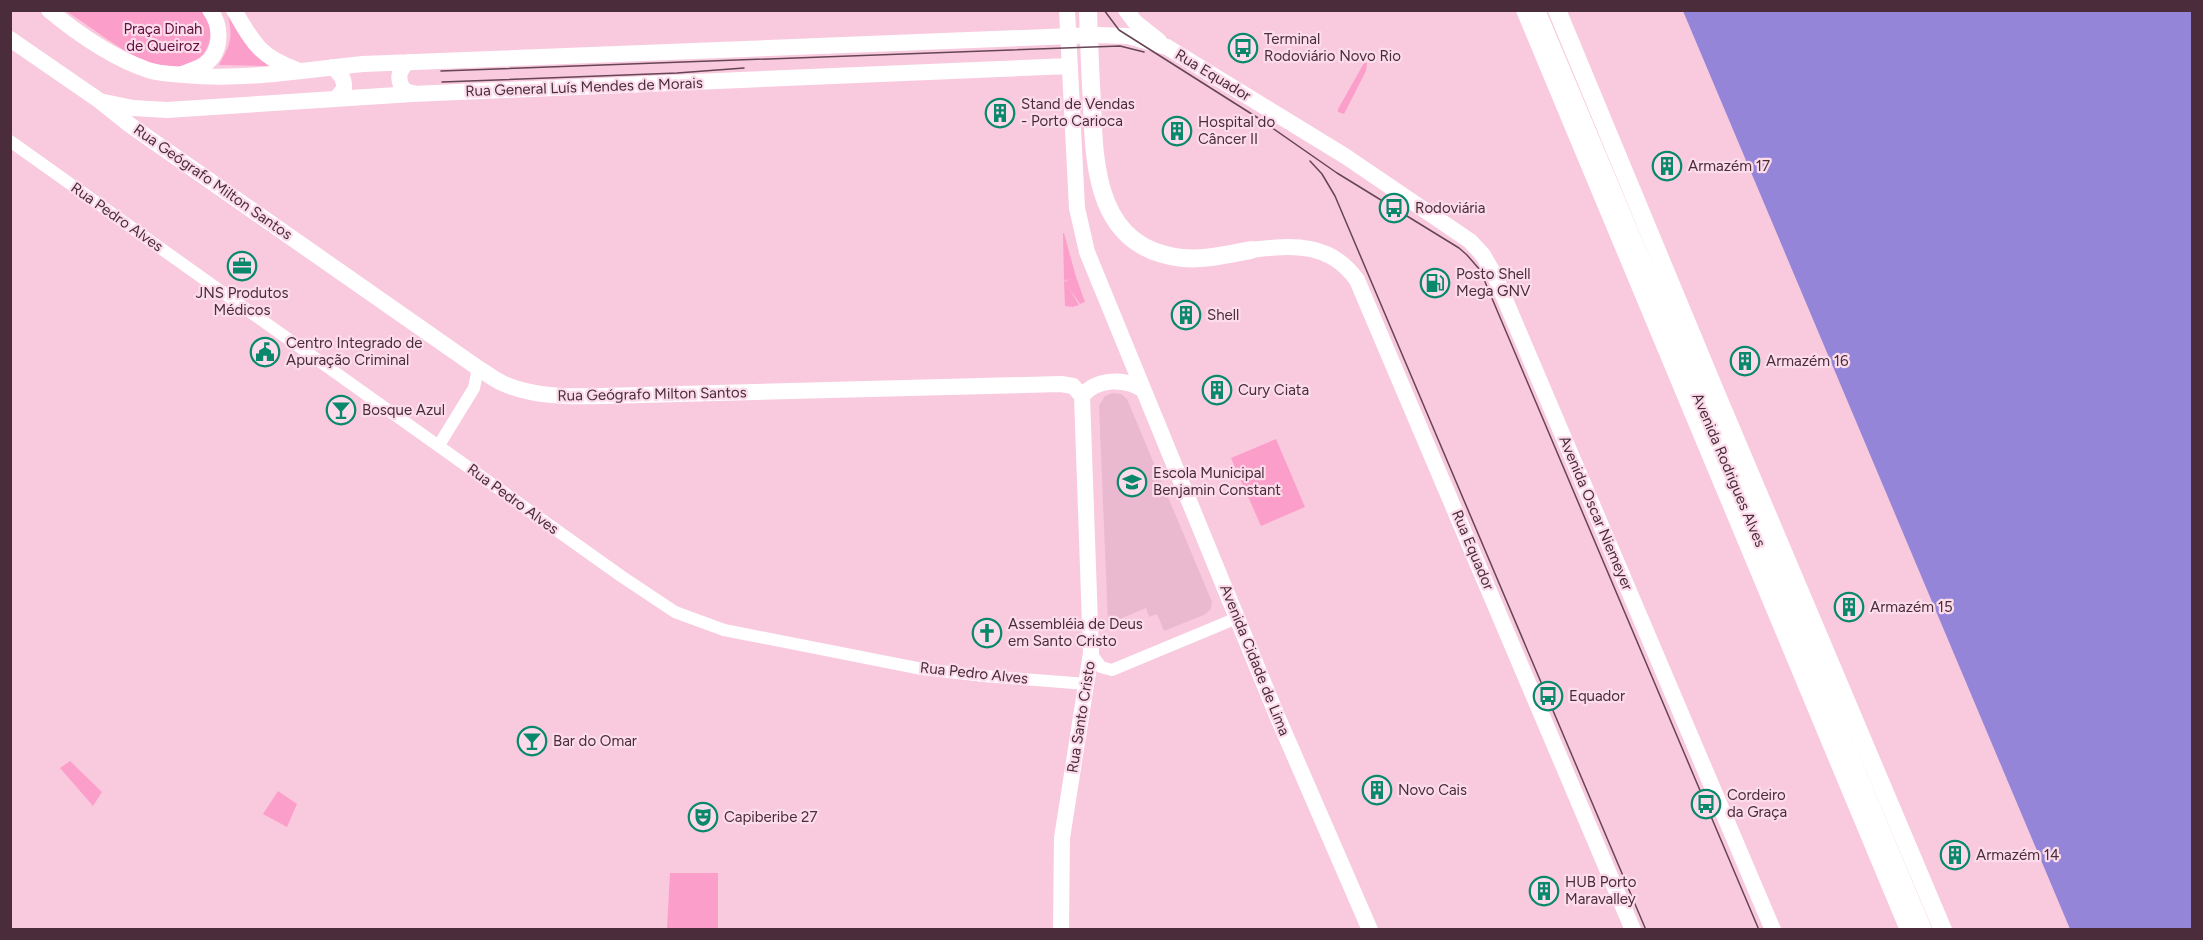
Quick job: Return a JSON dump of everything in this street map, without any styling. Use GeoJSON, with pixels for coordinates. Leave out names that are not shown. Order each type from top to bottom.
{"type":"FeatureCollection","features":[{"type":"Feature","properties":{"kind":"highway"},"geometry":{"type":"LineString","coordinates":[[1088,10],[1095,162],[1101,193],[1112,216],[1132,238],[1152,250],[1169,256],[1200,258],[1251,250]]}},
{"type":"Feature","properties":{"kind":"highway"},"geometry":{"type":"LineString","coordinates":[[1525,10],[1601,178],[1641,258]]}},
{"type":"Feature","properties":{"kind":"highway","name":"Avenida Rodrigues Alves"},"geometry":{"type":"LineString","coordinates":[[1536,10],[1923,930]]}},
{"type":"Feature","properties":{"kind":"highway","name":"Avenida Rodrigues Alves"},"geometry":{"type":"LineString","coordinates":[[1557,10],[1943,930]]}},
{"type":"Feature","properties":{"kind":"main road","name":"Rua General Luís Mendes de Morais"},"geometry":{"type":"LineString","coordinates":[[49,10],[83,36],[130,62],[163,74],[220,78],[408,62],[1068,36]]}},
{"type":"Feature","properties":{"kind":"main road"},"geometry":{"type":"LineString","coordinates":[[178,75],[197,69],[206,63],[217,48],[217,22],[210,10]]}},
{"type":"Feature","properties":{"kind":"main road"},"geometry":{"type":"LineString","coordinates":[[234,10],[255,45],[277,63],[301,72]]}},
{"type":"Feature","properties":{"kind":"main road","name":"Avenida Cidade de Lima"},"geometry":{"type":"LineString","coordinates":[[1067,10],[1077,201],[1082,234],[1092,265],[1278,718],[1370,930]]}},
{"type":"Feature","properties":{"kind":"main road"},"geometry":{"type":"LineString","coordinates":[[1126,10],[1135,22],[1167,47]]}},
{"type":"Feature","properties":{"kind":"main road","name":"Avenida Rodrigues Alves"},"geometry":{"type":"LineString","coordinates":[[1525,10],[1908,930]]}},
{"type":"Feature","properties":{"kind":"main road","name":"Rua Equador"},"geometry":{"type":"LineString","coordinates":[[1068,36],[1128,36],[1167,47],[1345,156]]}},
{"type":"Feature","properties":{"kind":"main road","name":"Rua Geógrafo Milton Santos"},"geometry":{"type":"LineString","coordinates":[[10,39],[478,368],[502,383],[520,389],[575,397],[1061,384],[1073,386],[1083,396]]}},
{"type":"Feature","properties":{"kind":"main road"},"geometry":{"type":"LineString","coordinates":[[408,62],[403,66],[399,80],[405,91],[415,94]]}},
{"type":"Feature","properties":{"kind":"main road","name":"Rua General Luís Mendes de Morais"},"geometry":{"type":"LineString","coordinates":[[100,101],[133,108],[167,110],[415,94],[1070,66]]}},
{"type":"Feature","properties":{"kind":"main road"},"geometry":{"type":"LineString","coordinates":[[333,67],[340,74],[344,83],[344,89],[336,99]]}},
{"type":"Feature","properties":{"kind":"main road"},"geometry":{"type":"LineString","coordinates":[[158,143],[153,122],[158,114],[167,110]]}},
{"type":"Feature","properties":{"kind":"main road","name":"Avenida Oscar Niemeyer"},"geometry":{"type":"LineString","coordinates":[[1345,156],[1470,241],[1492,269],[1773,930]]}},
{"type":"Feature","properties":{"kind":"main road","name":"Rua Equador"},"geometry":{"type":"LineString","coordinates":[[1251,250],[1291,246],[1314,250],[1340,262],[1357,280],[1633,930]]}},
{"type":"Feature","properties":{"kind":"main road"},"geometry":{"type":"LineString","coordinates":[[1083,396],[1092,387],[1113,382],[1130,383],[1142,389]]}},
{"type":"Feature","properties":{"kind":"main road","name":"Rua Santo Cristo"},"geometry":{"type":"LineString","coordinates":[[1061,930],[1062,838],[1091,653],[1083,396]]}},
{"type":"Feature","properties":{"kind":"street","name":"Rua Pedro Alves"},"geometry":{"type":"LineString","coordinates":[[10,141],[675,612],[697,621],[753,636],[922,669],[1087,684]]}},
{"type":"Feature","properties":{"kind":"street"},"geometry":{"type":"LineString","coordinates":[[439,445],[474,388],[478,368]]}},
{"type":"Feature","properties":{"kind":"street"},"geometry":{"type":"LineString","coordinates":[[1091,653],[1101,667],[1112,670],[1237,618]]}},
{"type":"Feature","properties":{"kind":"shaded area"},"geometry":{"type":"Polygon","coordinates":[[[1683,11],[2192,11],[2192,929],[2070,929],[1683,11]]]}},
{"type":"Feature","properties":{"kind":"shaded area","name":"Escola Municipal Benjamin Constant"},"geometry":{"type":"Polygon","coordinates":[[[1113,393],[1121,394],[1127,399],[1212,602],[1211,609],[1204,615],[1164,631],[1157,614],[1149,617],[1146,608],[1108,624],[1099,406],[1105,396],[1113,393]]]}},
{"type":"Feature","properties":{"kind":"green space","name":"Praça Dinah de Queiroz"},"geometry":{"type":"Polygon","coordinates":[[[66,11],[202,11],[210,24],[210,40],[203,54],[190,64],[177,67],[157,65],[144,61],[121,48],[66,11]]]}},
{"type":"Feature","properties":{"kind":"green space"},"geometry":{"type":"Polygon","coordinates":[[[227,11],[251,47],[268,66],[219,65],[227,51],[230,39],[227,11]]]}},
{"type":"Feature","properties":{"kind":"green space"},"geometry":{"type":"Polygon","coordinates":[[[1364,63],[1367,63],[1366,71],[1344,114],[1338,112],[1338,109],[1364,63]]]}},
{"type":"Feature","properties":{"kind":"green space"},"geometry":{"type":"Polygon","coordinates":[[[1063,233],[1085,302],[1080,304],[1069,288],[1079,305],[1073,307],[1065,306],[1064,282],[1071,279],[1064,281],[1063,233]]]}},
{"type":"Feature","properties":{"kind":"green space"},"geometry":{"type":"Polygon","coordinates":[[[1276,439],[1305,507],[1261,526],[1231,458],[1276,439]]]}},
{"type":"Feature","properties":{"kind":"green space"},"geometry":{"type":"Polygon","coordinates":[[[70,761],[102,792],[93,806],[60,768],[70,761]]]}},
{"type":"Feature","properties":{"kind":"green space"},"geometry":{"type":"Polygon","coordinates":[[[278,791],[297,804],[287,827],[263,814],[278,791]]]}},
{"type":"Feature","properties":{"kind":"green space"},"geometry":{"type":"Polygon","coordinates":[[[670,873],[718,873],[718,929],[667,929],[670,873]]]}},
{"type":"Feature","properties":{"kind":"tram line"},"geometry":{"type":"LineString","coordinates":[[1104,10],[1119,30],[1258,118],[1337,173],[1459,248],[1480,270],[1759,930]]}},
{"type":"Feature","properties":{"kind":"tram line"},"geometry":{"type":"LineString","coordinates":[[441,71],[1120,46],[1144,52]]}},
{"type":"Feature","properties":{"kind":"tram line"},"geometry":{"type":"LineString","coordinates":[[442,82],[677,73],[744,68]]}},
{"type":"Feature","properties":{"kind":"tram line"},"geometry":{"type":"LineString","coordinates":[[1310,161],[1322,174],[1335,196],[1646,930]]}},
{"type":"Feature","properties":{"kind":"place","name":"Terminal Rodoviário Novo Rio"},"geometry":{"type":"Point","coordinates":[1243,48]}},
{"type":"Feature","properties":{"kind":"place","name":"Stand de Vendas - Porto Carioca"},"geometry":{"type":"Point","coordinates":[1000,113]}},
{"type":"Feature","properties":{"kind":"place","name":"Hospital do Câncer II"},"geometry":{"type":"Point","coordinates":[1177,131]}},
{"type":"Feature","properties":{"kind":"place","name":"Armazém 17"},"geometry":{"type":"Point","coordinates":[1667,166]}},
{"type":"Feature","properties":{"kind":"place","name":"Rodoviária"},"geometry":{"type":"Point","coordinates":[1394,208]}},
{"type":"Feature","properties":{"kind":"place","name":"JNS Produtos Médicos"},"geometry":{"type":"Point","coordinates":[242,266]}},
{"type":"Feature","properties":{"kind":"place","name":"Posto Shell Mega GNV"},"geometry":{"type":"Point","coordinates":[1435,283]}},
{"type":"Feature","properties":{"kind":"place","name":"Shell"},"geometry":{"type":"Point","coordinates":[1186,315]}},
{"type":"Feature","properties":{"kind":"place","name":"Centro Integrado de Apuração Criminal"},"geometry":{"type":"Point","coordinates":[265,352]}},
{"type":"Feature","properties":{"kind":"place","name":"Armazém 16"},"geometry":{"type":"Point","coordinates":[1745,361]}},
{"type":"Feature","properties":{"kind":"place","name":"Cury Ciata"},"geometry":{"type":"Point","coordinates":[1217,390]}},
{"type":"Feature","properties":{"kind":"place","name":"Bosque Azul"},"geometry":{"type":"Point","coordinates":[341,410]}},
{"type":"Feature","properties":{"kind":"place","name":"Escola Municipal Benjamin Constant"},"geometry":{"type":"Point","coordinates":[1132,482]}},
{"type":"Feature","properties":{"kind":"place","name":"Armazém 15"},"geometry":{"type":"Point","coordinates":[1849,607]}},
{"type":"Feature","properties":{"kind":"place","name":"Assembléia de Deus em Santo Cristo"},"geometry":{"type":"Point","coordinates":[987,633]}},
{"type":"Feature","properties":{"kind":"place","name":"Equador"},"geometry":{"type":"Point","coordinates":[1548,696]}},
{"type":"Feature","properties":{"kind":"place","name":"Bar do Omar"},"geometry":{"type":"Point","coordinates":[532,741]}},
{"type":"Feature","properties":{"kind":"place","name":"Novo Cais"},"geometry":{"type":"Point","coordinates":[1377,790]}},
{"type":"Feature","properties":{"kind":"place","name":"Cordeiro da Graça"},"geometry":{"type":"Point","coordinates":[1706,804]}},
{"type":"Feature","properties":{"kind":"place","name":"Capiberibe 27"},"geometry":{"type":"Point","coordinates":[703,817]}},
{"type":"Feature","properties":{"kind":"place","name":"Armazém 14"},"geometry":{"type":"Point","coordinates":[1955,855]}},
{"type":"Feature","properties":{"kind":"place","name":"HUB Porto Maravalley"},"geometry":{"type":"Point","coordinates":[1544,891]}}]}
